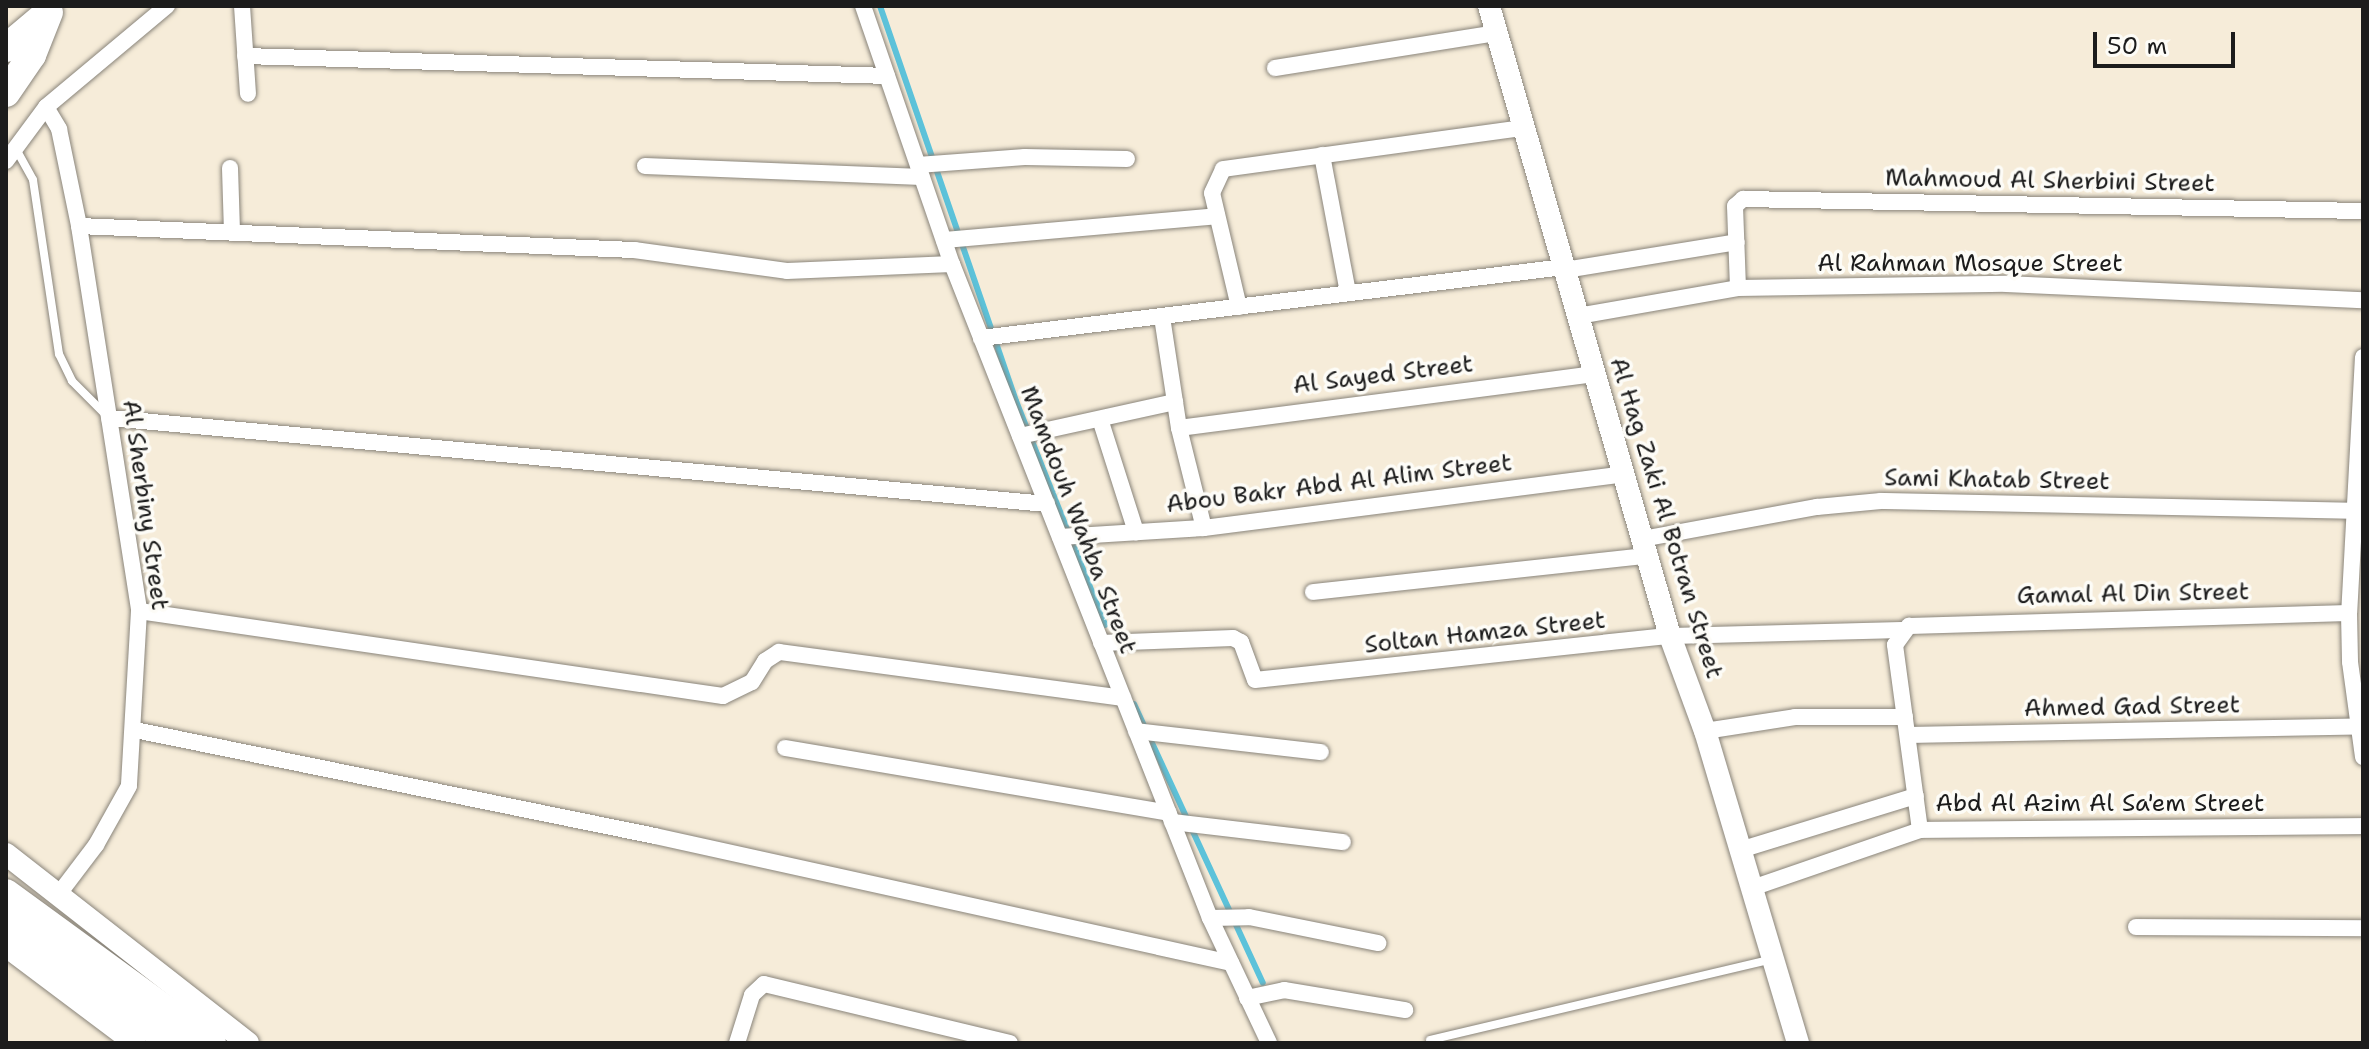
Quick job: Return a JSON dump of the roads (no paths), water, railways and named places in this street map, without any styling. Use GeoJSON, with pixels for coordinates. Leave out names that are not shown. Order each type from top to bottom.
{"type":"FeatureCollection","features":[{"type":"Feature","properties":{"kind":"highway"},"geometry":{"type":"LineString","coordinates":[[6,48],[53,9]]}},
{"type":"Feature","properties":{"kind":"highway"},"geometry":{"type":"LineString","coordinates":[[6,93],[32,55],[53,9]]}},
{"type":"Feature","properties":{"kind":"highway"},"geometry":{"type":"LineString","coordinates":[[6,893],[212,1043]]}},
{"type":"Feature","properties":{"kind":"highway"},"geometry":{"type":"LineString","coordinates":[[6,920],[172,1043]]}},
{"type":"Feature","properties":{"kind":"street"},"geometry":{"type":"LineString","coordinates":[[11,155],[46,107],[167,6]]}},
{"type":"Feature","properties":{"kind":"street"},"geometry":{"type":"LineString","coordinates":[[242,6],[248,94]]}},
{"type":"Feature","properties":{"kind":"street","name":"Mamdouh Wahba Street"},"geometry":{"type":"LineString","coordinates":[[863,6],[922,169],[954,239],[952,264],[991,337],[1027,435],[1047,504],[1067,536],[1101,643],[1217,917],[1231,963],[1269,1043]]}},
{"type":"Feature","properties":{"kind":"street","name":"Al Hag Zaki Al Botran Street"},"geometry":{"type":"LineString","coordinates":[[1489,6],[1670,636],[1705,731],[1798,1043]]}},
{"type":"Feature","properties":{"kind":"street"},"geometry":{"type":"LineString","coordinates":[[1275,68],[1497,33]]}},
{"type":"Feature","properties":{"kind":"street"},"geometry":{"type":"LineString","coordinates":[[245,56],[887,76]]}},
{"type":"Feature","properties":{"kind":"street","name":"Al Sherbiny Street"},"geometry":{"type":"LineString","coordinates":[[46,107],[59,129],[79,226],[139,611],[135,730],[129,786],[115,814],[58,895]]}},
{"type":"Feature","properties":{"kind":"street"},"geometry":{"type":"LineString","coordinates":[[1239,307],[1212,184],[1223,169],[1524,128]]}},
{"type":"Feature","properties":{"kind":"street"},"geometry":{"type":"LineString","coordinates":[[1322,155],[1348,293]]}},
{"type":"Feature","properties":{"kind":"street"},"geometry":{"type":"LineString","coordinates":[[645,166],[922,169],[944,163],[1025,157],[1127,159]]}},
{"type":"Feature","properties":{"kind":"street"},"geometry":{"type":"LineString","coordinates":[[230,168],[232,232]]}},
{"type":"Feature","properties":{"kind":"street","name":"Mahmoud Al Sherbini Street"},"geometry":{"type":"LineString","coordinates":[[1737,242],[1737,202],[2363,211]]}},
{"type":"Feature","properties":{"kind":"street"},"geometry":{"type":"LineString","coordinates":[[954,239],[1217,216]]}},
{"type":"Feature","properties":{"kind":"street"},"geometry":{"type":"LineString","coordinates":[[79,226],[634,250],[787,271],[952,264]]}},
{"type":"Feature","properties":{"kind":"street"},"geometry":{"type":"LineString","coordinates":[[991,337],[1564,269],[1737,242],[1738,288]]}},
{"type":"Feature","properties":{"kind":"street","name":"Al Rahman Mosque Street"},"geometry":{"type":"LineString","coordinates":[[1578,316],[1738,288],[2006,284],[2363,300]]}},
{"type":"Feature","properties":{"kind":"street"},"geometry":{"type":"LineString","coordinates":[[1162,317],[1179,428],[1204,528]]}},
{"type":"Feature","properties":{"kind":"street"},"geometry":{"type":"LineString","coordinates":[[2363,357],[2360,486],[2355,511],[2357,595],[2349,613],[2363,757]]}},
{"type":"Feature","properties":{"kind":"street","name":"Al Sayed Street"},"geometry":{"type":"LineString","coordinates":[[1179,428],[1595,374]]}},
{"type":"Feature","properties":{"kind":"street"},"geometry":{"type":"LineString","coordinates":[[1027,435],[1175,402]]}},
{"type":"Feature","properties":{"kind":"street"},"geometry":{"type":"LineString","coordinates":[[109,418],[1047,504]]}},
{"type":"Feature","properties":{"kind":"street"},"geometry":{"type":"LineString","coordinates":[[1100,419],[1136,532]]}},
{"type":"Feature","properties":{"kind":"street","name":"Abou Bakr Abd Al Alim Street"},"geometry":{"type":"LineString","coordinates":[[1067,536],[1204,528],[1624,474]]}},
{"type":"Feature","properties":{"kind":"street","name":"Sami Khatab Street"},"geometry":{"type":"LineString","coordinates":[[1313,592],[1645,548],[1817,507],[1881,501],[2355,511]]}},
{"type":"Feature","properties":{"kind":"street"},"geometry":{"type":"LineString","coordinates":[[139,611],[723,696],[752,682],[765,661],[779,652],[1123,698]]}},
{"type":"Feature","properties":{"kind":"street","name":"Gamal Al Din Street"},"geometry":{"type":"LineString","coordinates":[[1910,627],[2349,613]]}},
{"type":"Feature","properties":{"kind":"street"},"geometry":{"type":"LineString","coordinates":[[1910,627],[1895,645],[1920,830]]}},
{"type":"Feature","properties":{"kind":"street","name":"Soltan Hamza Street"},"geometry":{"type":"LineString","coordinates":[[1101,643],[1233,638],[1241,642],[1255,680],[1670,636],[1910,627]]}},
{"type":"Feature","properties":{"kind":"street","name":"Ahmed Gad Street"},"geometry":{"type":"LineString","coordinates":[[1908,735],[2358,715]]}},
{"type":"Feature","properties":{"kind":"street"},"geometry":{"type":"LineString","coordinates":[[1705,731],[1795,717],[1905,717]]}},
{"type":"Feature","properties":{"kind":"street"},"geometry":{"type":"LineString","coordinates":[[135,730],[655,836],[1231,963]]}},
{"type":"Feature","properties":{"kind":"street"},"geometry":{"type":"LineString","coordinates":[[1139,731],[1321,752]]}},
{"type":"Feature","properties":{"kind":"street"},"geometry":{"type":"LineString","coordinates":[[785,748],[1207,826],[1343,842]]}},
{"type":"Feature","properties":{"kind":"street"},"geometry":{"type":"LineString","coordinates":[[1740,850],[1916,796]]}},
{"type":"Feature","properties":{"kind":"street","name":"Abd Al Azim Al Sa'em Street"},"geometry":{"type":"LineString","coordinates":[[1752,888],[1920,830],[2363,826]]}},
{"type":"Feature","properties":{"kind":"street"},"geometry":{"type":"LineString","coordinates":[[6,854],[248,1043]]}},
{"type":"Feature","properties":{"kind":"street"},"geometry":{"type":"LineString","coordinates":[[1217,917],[1249,917],[1378,943]]}},
{"type":"Feature","properties":{"kind":"street"},"geometry":{"type":"LineString","coordinates":[[2136,927],[2363,928]]}},
{"type":"Feature","properties":{"kind":"street"},"geometry":{"type":"LineString","coordinates":[[6,946],[135,1043]]}},
{"type":"Feature","properties":{"kind":"street"},"geometry":{"type":"LineString","coordinates":[[737,1043],[752,995],[764,984],[1010,1043]]}},
{"type":"Feature","properties":{"kind":"street"},"geometry":{"type":"LineString","coordinates":[[1247,998],[1284,990],[1405,1010]]}},
{"type":"Feature","properties":{"kind":"lane"},"geometry":{"type":"LineString","coordinates":[[11,155],[33,180],[59,354],[72,381],[109,418]]}},
{"type":"Feature","properties":{"kind":"lane"},"geometry":{"type":"LineString","coordinates":[[1430,1040],[1772,958]]}},
{"type":"Feature","properties":{"kind":"waterway"},"geometry":{"type":"LineString","coordinates":[[880,6],[1016,401],[1105,625]]}},
{"type":"Feature","properties":{"kind":"waterway"},"geometry":{"type":"LineString","coordinates":[[1134,704],[1263,983]]}}]}
